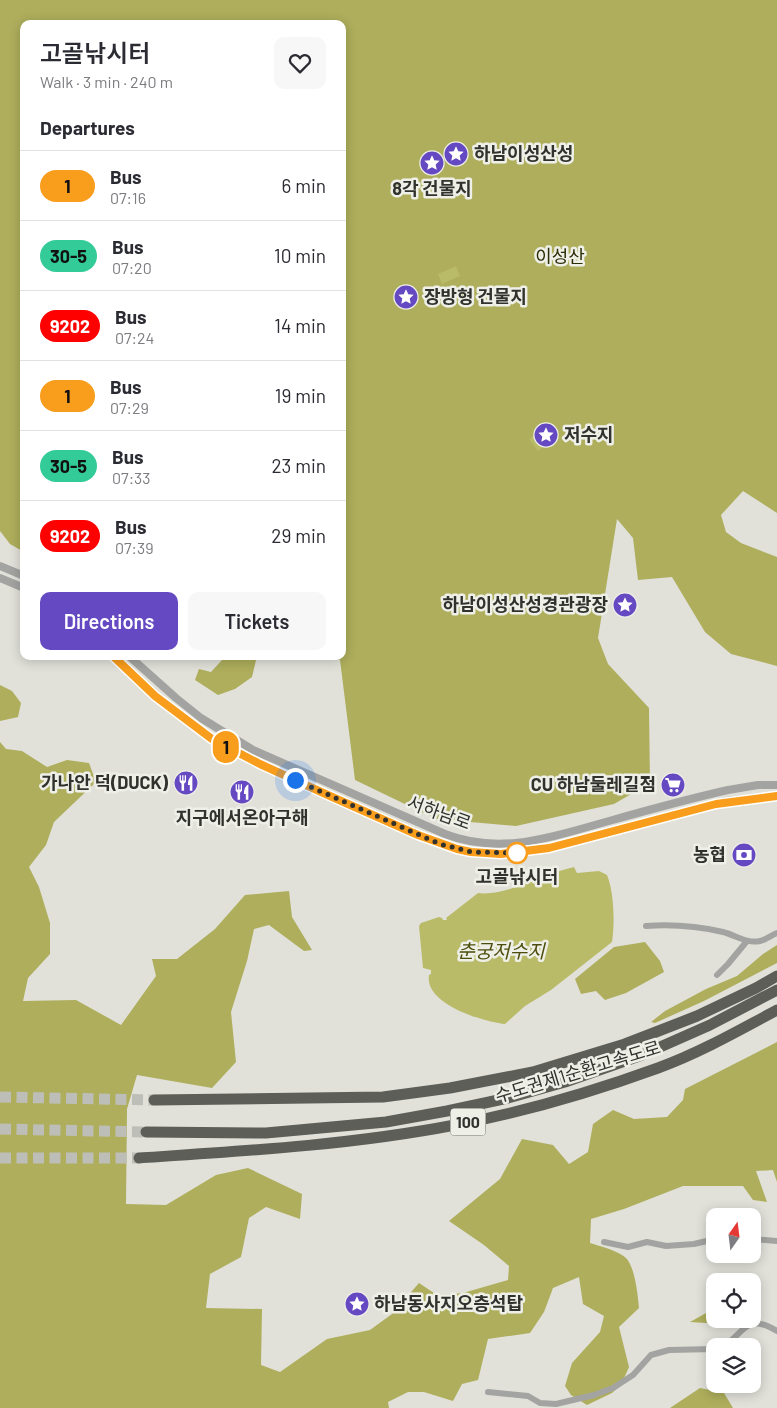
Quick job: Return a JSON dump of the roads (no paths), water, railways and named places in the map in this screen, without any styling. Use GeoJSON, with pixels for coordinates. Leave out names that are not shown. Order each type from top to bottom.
{"type":"FeatureCollection","features":[{"type":"Feature","properties":{"kind":"highway","name":"수도권제1순환고속도로"},"geometry":{"type":"LineString","coordinates":[[154,1100],[383,1097],[450,1088],[533,1072],[625,1044],[697,1016],[777,976]]}},
{"type":"Feature","properties":{"kind":"highway","name":"수도권제1순환고속도로"},"geometry":{"type":"LineString","coordinates":[[146,1132],[266,1133],[313,1129],[386,1122],[499,1100],[565,1082],[642,1055],[710,1025],[777,990]]}},
{"type":"Feature","properties":{"kind":"highway","name":"수도권제1순환고속도로"},"geometry":{"type":"LineString","coordinates":[[140,1158],[266,1149],[377,1137],[454,1125],[530,1108],[660,1067],[732,1034],[777,1010]]}},
{"type":"Feature","properties":{"kind":"street"},"geometry":{"type":"LineString","coordinates":[[0,566],[20,574]]}},
{"type":"Feature","properties":{"kind":"street"},"geometry":{"type":"LineString","coordinates":[[0,578],[20,586]]}},
{"type":"Feature","properties":{"kind":"street","name":"서하남로"},"geometry":{"type":"LineString","coordinates":[[117,660],[155,696],[212,739],[260,764],[392,824],[440,844],[471,852],[501,854],[549,848],[719,803],[777,796]]}},
{"type":"Feature","properties":{"kind":"street","name":"서하남로"},"geometry":{"type":"LineString","coordinates":[[133,660],[201,718],[253,750],[445,834],[473,842],[501,844],[544,839],[737,788],[777,785]]}},
{"type":"Feature","properties":{"kind":"street"},"geometry":{"type":"LineString","coordinates":[[646,926],[687,925],[724,932],[747,941],[760,941],[777,933]]}},
{"type":"Feature","properties":{"kind":"street"},"geometry":{"type":"LineString","coordinates":[[717,975],[747,941]]}},
{"type":"Feature","properties":{"kind":"street"},"geometry":{"type":"LineString","coordinates":[[761,1240],[777,1241]]}},
{"type":"Feature","properties":{"kind":"street"},"geometry":{"type":"LineString","coordinates":[[604,1242],[628,1247],[647,1242],[666,1246],[706,1241]]}},
{"type":"Feature","properties":{"kind":"street"},"geometry":{"type":"LineString","coordinates":[[733,1338],[747,1326],[758,1323],[777,1331]]}},
{"type":"Feature","properties":{"kind":"street"},"geometry":{"type":"LineString","coordinates":[[488,1392],[528,1396],[540,1403],[556,1404],[594,1395],[613,1388],[633,1375],[651,1355],[669,1350],[706,1348]]}},
{"type":"Feature","properties":{"kind":"water"},"geometry":{"type":"Polygon","coordinates":[[[456,266],[460,276],[442,284],[438,274],[456,266]]]}},
{"type":"Feature","properties":{"kind":"water"},"geometry":{"type":"Polygon","coordinates":[[[548,425],[557,437],[538,451],[529,439],[548,425]]]}},
{"type":"Feature","properties":{"kind":"water","name":"춘궁저수지"},"geometry":{"type":"Polygon","coordinates":[[[574,867],[577,873],[599,871],[607,875],[613,908],[612,942],[551,990],[525,1006],[505,1024],[484,1020],[457,1010],[436,995],[430,985],[429,975],[431,970],[423,968],[419,926],[421,923],[439,917],[447,920],[446,918],[478,893],[489,893],[513,888],[574,867]]]}},
{"type":"Feature","properties":{"kind":"tunnel"},"geometry":{"type":"LineString","coordinates":[[0,1097],[154,1100]]}},
{"type":"Feature","properties":{"kind":"tunnel"},"geometry":{"type":"LineString","coordinates":[[0,1129],[146,1132]]}},
{"type":"Feature","properties":{"kind":"tunnel"},"geometry":{"type":"LineString","coordinates":[[0,1158],[139,1158]]}},
{"type":"Feature","properties":{"kind":"place","name":"하남이성산성"},"geometry":{"type":"Point","coordinates":[456,154]}},
{"type":"Feature","properties":{"kind":"place","name":"8각 건물지"},"geometry":{"type":"Point","coordinates":[432,163]}},
{"type":"Feature","properties":{"kind":"place","name":"장방형 건물지"},"geometry":{"type":"Point","coordinates":[406,297]}},
{"type":"Feature","properties":{"kind":"place","name":"저수지"},"geometry":{"type":"Point","coordinates":[546,435]}},
{"type":"Feature","properties":{"kind":"place","name":"하남이성산성경관광장"},"geometry":{"type":"Point","coordinates":[625,605]}},
{"type":"Feature","properties":{"kind":"place","name":"가나안 덕(DUCK)"},"geometry":{"type":"Point","coordinates":[186,783]}},
{"type":"Feature","properties":{"kind":"place","name":"CU 하남둘레길점"},"geometry":{"type":"Point","coordinates":[673,785]}},
{"type":"Feature","properties":{"kind":"place","name":"지구에서온아구해"},"geometry":{"type":"Point","coordinates":[242,792]}},
{"type":"Feature","properties":{"kind":"place","name":"고골낚시터"},"geometry":{"type":"Point","coordinates":[517,853]}},
{"type":"Feature","properties":{"kind":"place","name":"농협"},"geometry":{"type":"Point","coordinates":[744,855]}},
{"type":"Feature","properties":{"kind":"place","name":"하남동사지오층석탑"},"geometry":{"type":"Point","coordinates":[357,1304]}},
{"type":"Feature","properties":{"kind":"park label","name":"이성산"},"geometry":{"type":"Point","coordinates":[560,257]}}]}
